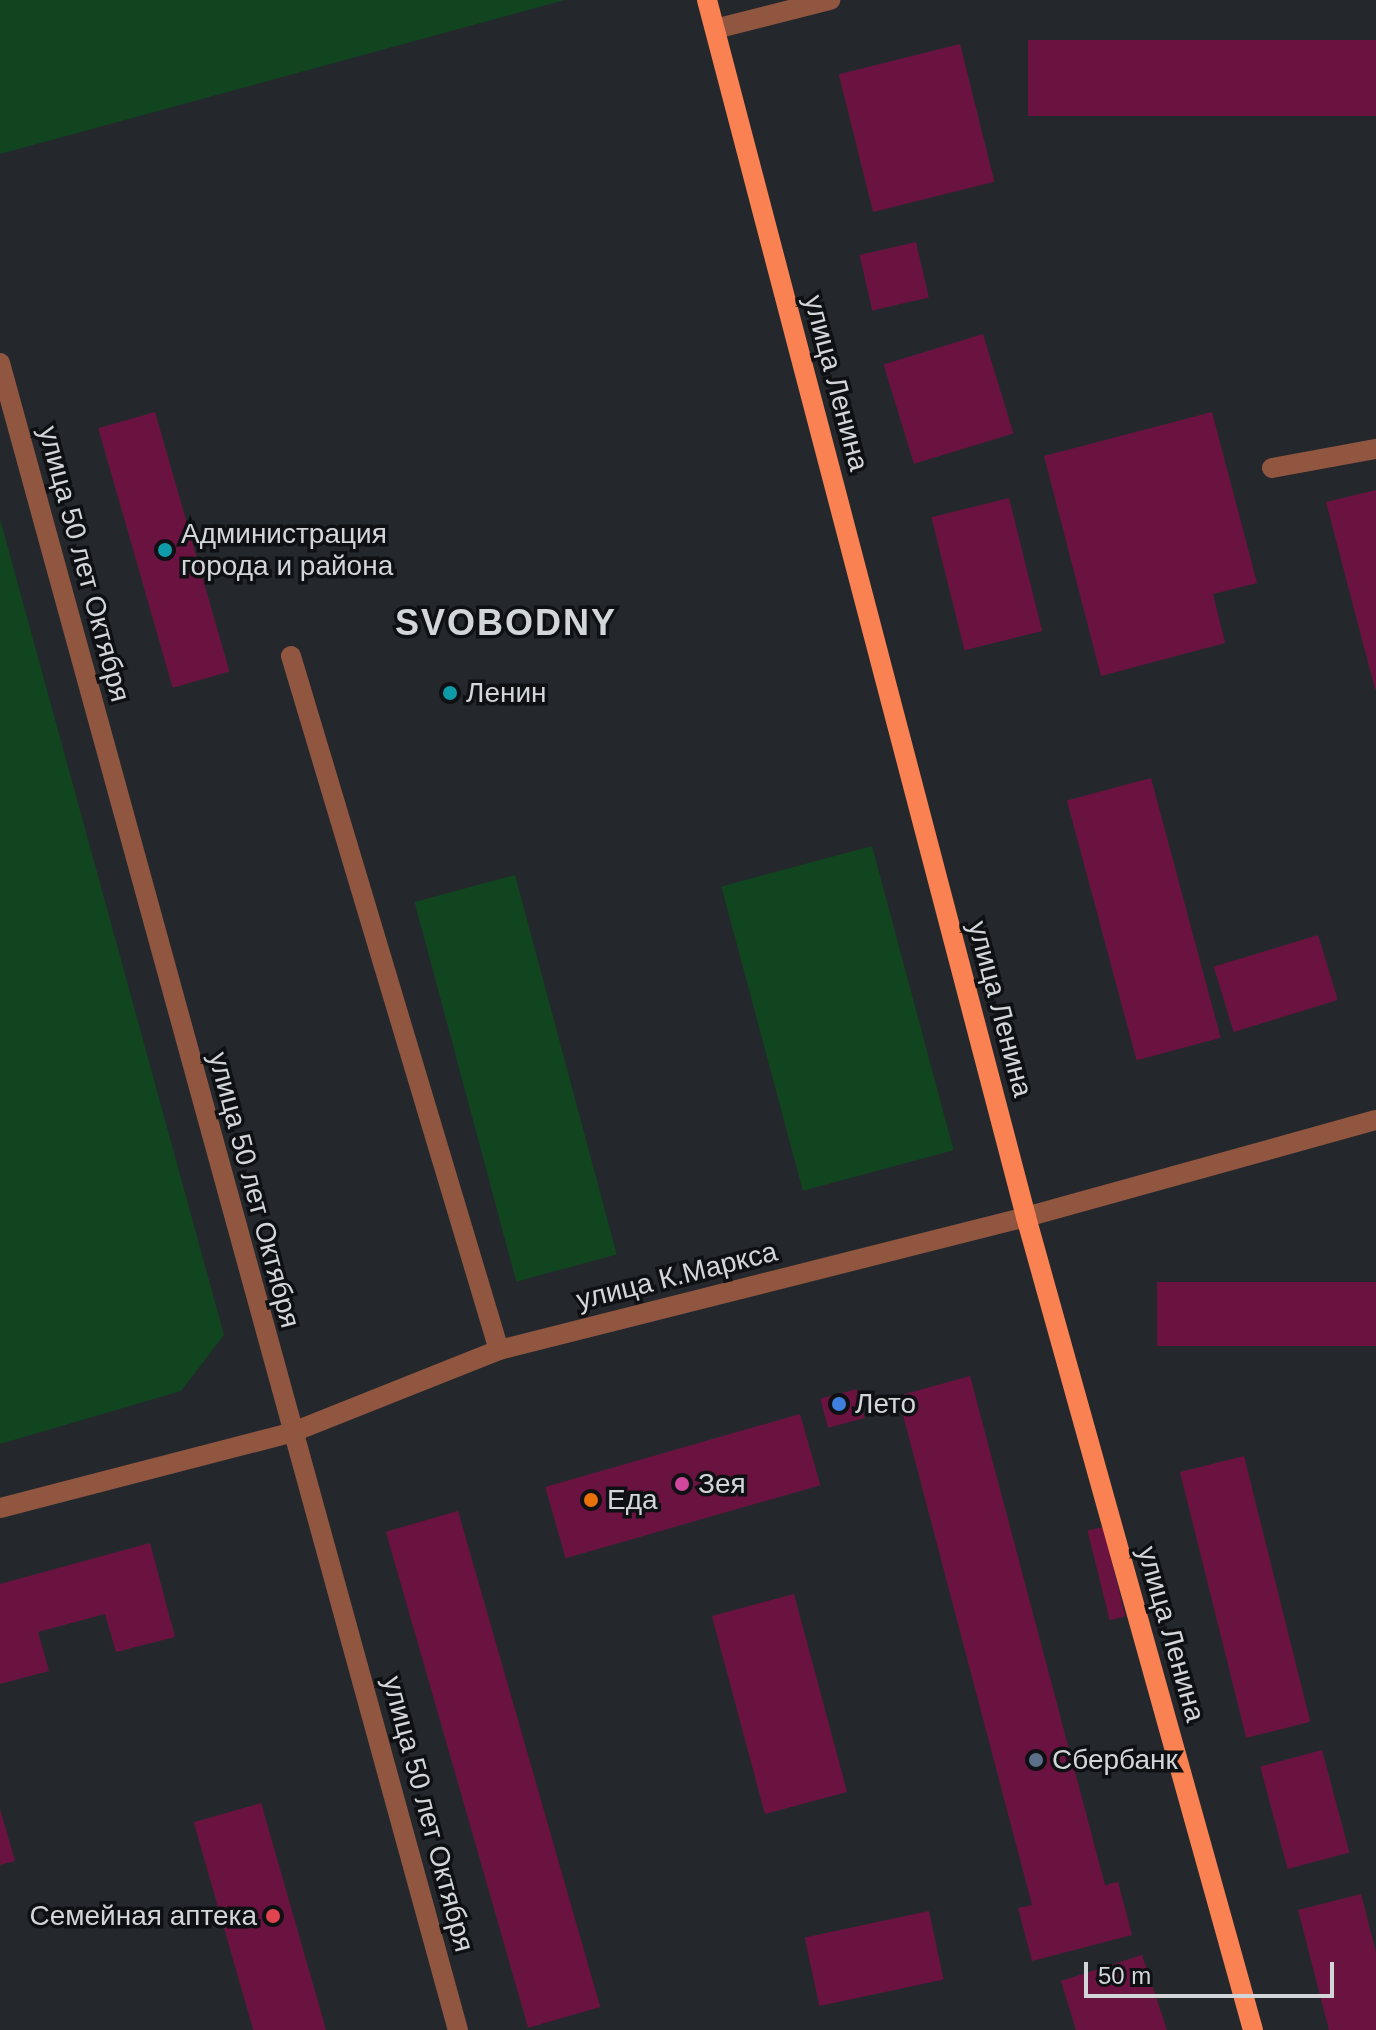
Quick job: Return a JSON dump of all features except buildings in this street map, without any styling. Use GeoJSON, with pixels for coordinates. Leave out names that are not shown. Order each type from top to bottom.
{"type":"FeatureCollection","features":[{"type":"Feature","properties":{"kind":"main road","name":"улица Ленина"},"geometry":{"type":"LineString","coordinates":[[707,0],[1026,1217],[1253,2030]]}},
{"type":"Feature","properties":{"kind":"street"},"geometry":{"type":"LineString","coordinates":[[715,29],[830,0]]}},
{"type":"Feature","properties":{"kind":"street","name":"улица 50 лет Октября"},"geometry":{"type":"LineString","coordinates":[[0,363],[458,2030]]}},
{"type":"Feature","properties":{"kind":"street"},"geometry":{"type":"LineString","coordinates":[[1272,468],[1376,449]]}},
{"type":"Feature","properties":{"kind":"street"},"geometry":{"type":"LineString","coordinates":[[291,656],[499,1350]]}},
{"type":"Feature","properties":{"kind":"street","name":"улица К.Маркса"},"geometry":{"type":"LineString","coordinates":[[0,1508],[293,1432],[499,1350],[1026,1217],[1376,1120]]}},
{"type":"Feature","properties":{"kind":"green space"},"geometry":{"type":"Polygon","coordinates":[[[0,0],[565,0],[0,154],[0,0]]]}},
{"type":"Feature","properties":{"kind":"green space"},"geometry":{"type":"Polygon","coordinates":[[[0,519],[224,1335],[181,1391],[0,1444],[0,519]]]}},
{"type":"Feature","properties":{"kind":"green space"},"geometry":{"type":"Polygon","coordinates":[[[872,846],[954,1150],[803,1191],[721,886],[872,846]]]}},
{"type":"Feature","properties":{"kind":"green space"},"geometry":{"type":"Polygon","coordinates":[[[515,875],[617,1255],[516,1282],[415,902],[515,875]]]}},
{"type":"Feature","properties":{"kind":"place","name":"Администрация города и района"},"geometry":{"type":"Point","coordinates":[165,550]}},
{"type":"Feature","properties":{"kind":"place","name":"Ленин"},"geometry":{"type":"Point","coordinates":[450,693]}},
{"type":"Feature","properties":{"kind":"place","name":"Лето"},"geometry":{"type":"Point","coordinates":[839,1404]}},
{"type":"Feature","properties":{"kind":"place","name":"Зея"},"geometry":{"type":"Point","coordinates":[682,1484]}},
{"type":"Feature","properties":{"kind":"place","name":"Еда"},"geometry":{"type":"Point","coordinates":[591,1500]}},
{"type":"Feature","properties":{"kind":"place","name":"Сбербанк"},"geometry":{"type":"Point","coordinates":[1036,1760]}},
{"type":"Feature","properties":{"kind":"place","name":"Семейная аптека"},"geometry":{"type":"Point","coordinates":[273,1916]}},
{"type":"Feature","properties":{"kind":"district","name":"SVOBODNY"},"geometry":{"type":"Point","coordinates":[506,623]}}]}
